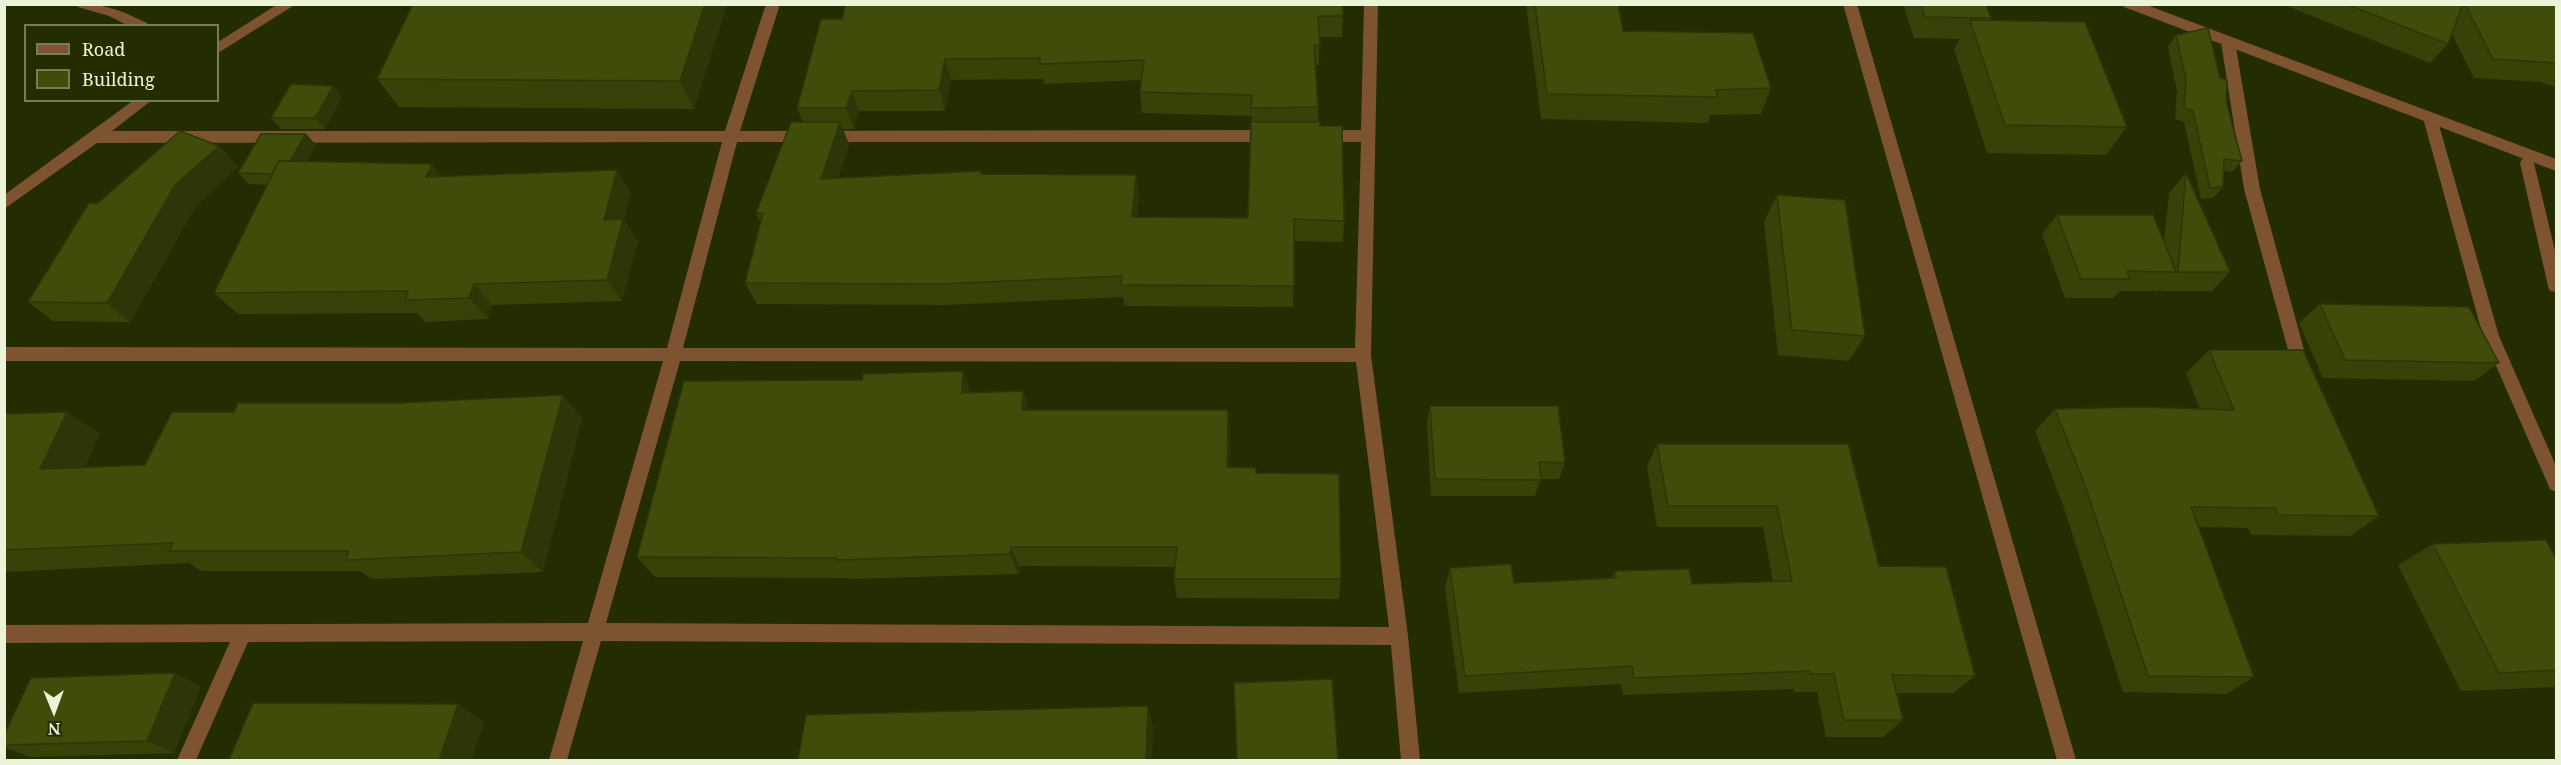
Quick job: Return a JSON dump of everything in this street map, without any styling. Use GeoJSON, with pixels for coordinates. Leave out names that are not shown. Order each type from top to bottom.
{"type":"FeatureCollection","features":[{"type":"Feature","properties":{"kind":"street"},"geometry":{"type":"LineString","coordinates":[[83,4],[113,12],[138,24]]}},
{"type":"Feature","properties":{"kind":"street"},"geometry":{"type":"LineString","coordinates":[[219,47],[289,4]]}},
{"type":"Feature","properties":{"kind":"street"},"geometry":{"type":"LineString","coordinates":[[558,760],[673,356],[731,136],[774,4]]}},
{"type":"Feature","properties":{"kind":"street"},"geometry":{"type":"LineString","coordinates":[[1371,4],[1363,355],[1399,636],[1411,760]]}},
{"type":"Feature","properties":{"kind":"street"},"geometry":{"type":"LineString","coordinates":[[1850,4],[2067,760]]}},
{"type":"Feature","properties":{"kind":"street"},"geometry":{"type":"LineString","coordinates":[[2129,4],[2556,165]]}},
{"type":"Feature","properties":{"kind":"street"},"geometry":{"type":"LineString","coordinates":[[2228,42],[2252,189],[2301,368]]}},
{"type":"Feature","properties":{"kind":"street"},"geometry":{"type":"LineString","coordinates":[[4,203],[142,102]]}},
{"type":"Feature","properties":{"kind":"street"},"geometry":{"type":"LineString","coordinates":[[2430,118],[2491,336],[2556,484]]}},
{"type":"Feature","properties":{"kind":"street"},"geometry":{"type":"LineString","coordinates":[[96,137],[1285,136]]}},
{"type":"Feature","properties":{"kind":"street"},"geometry":{"type":"LineString","coordinates":[[1309,136],[1368,136]]}},
{"type":"Feature","properties":{"kind":"street"},"geometry":{"type":"LineString","coordinates":[[2527,163],[2556,286]]}},
{"type":"Feature","properties":{"kind":"street"},"geometry":{"type":"LineString","coordinates":[[4,354],[1363,355]]}},
{"type":"Feature","properties":{"kind":"street"},"geometry":{"type":"LineString","coordinates":[[4,634],[596,632],[1399,636]]}},
{"type":"Feature","properties":{"kind":"street"},"geometry":{"type":"LineString","coordinates":[[186,760],[243,633]]}},
{"type":"Feature","properties":{"kind":"building"},"geometry":{"type":"Polygon","coordinates":[[[413,4],[705,4],[680,81],[377,79],[413,4]]]}},
{"type":"Feature","properties":{"kind":"building"},"geometry":{"type":"Polygon","coordinates":[[[846,4],[1343,4],[1343,16],[1318,16],[1320,44],[1314,45],[1318,107],[1251,108],[1252,95],[1140,92],[1144,60],[1040,64],[1040,58],[945,59],[939,90],[852,91],[846,108],[797,108],[821,19],[842,19],[846,4]]]}},
{"type":"Feature","properties":{"kind":"building"},"geometry":{"type":"Polygon","coordinates":[[[1535,4],[1618,4],[1623,31],[1753,33],[1771,88],[1716,90],[1717,97],[1547,94],[1535,4]]]}},
{"type":"Feature","properties":{"kind":"building"},"geometry":{"type":"Polygon","coordinates":[[[1921,4],[1986,4],[1991,18],[1925,17],[1921,4]]]}},
{"type":"Feature","properties":{"kind":"building"},"geometry":{"type":"Polygon","coordinates":[[[2346,4],[2463,4],[2448,44],[2346,4]]]}},
{"type":"Feature","properties":{"kind":"building"},"geometry":{"type":"Polygon","coordinates":[[[2465,4],[2556,4],[2556,63],[2493,59],[2465,4]]]}},
{"type":"Feature","properties":{"kind":"building"},"geometry":{"type":"Polygon","coordinates":[[[1970,20],[2085,22],[2127,127],[2005,125],[1970,20]]]}},
{"type":"Feature","properties":{"kind":"building"},"geometry":{"type":"Polygon","coordinates":[[[2208,28],[2220,78],[2227,80],[2226,101],[2242,161],[2224,159],[2223,187],[2210,188],[2193,111],[2184,108],[2186,80],[2176,35],[2208,28]]]}},
{"type":"Feature","properties":{"kind":"building"},"geometry":{"type":"Polygon","coordinates":[[[291,84],[333,86],[315,118],[271,118],[291,84]]]}},
{"type":"Feature","properties":{"kind":"building"},"geometry":{"type":"Polygon","coordinates":[[[791,122],[840,122],[821,179],[981,171],[981,174],[1136,175],[1132,217],[1248,218],[1251,122],[1320,122],[1320,126],[1342,126],[1344,221],[1294,219],[1294,286],[1121,285],[1122,276],[938,284],[745,283],[763,213],[756,213],[791,122]]]}},
{"type":"Feature","properties":{"kind":"building"},"geometry":{"type":"Polygon","coordinates":[[[180,131],[219,146],[175,185],[107,303],[28,302],[89,203],[98,203],[180,131]]]}},
{"type":"Feature","properties":{"kind":"building"},"geometry":{"type":"Polygon","coordinates":[[[261,134],[306,134],[290,161],[279,161],[272,174],[238,173],[261,134]]]}},
{"type":"Feature","properties":{"kind":"building"},"geometry":{"type":"Polygon","coordinates":[[[279,161],[432,164],[426,177],[617,170],[604,220],[623,219],[607,280],[474,284],[469,298],[405,300],[408,291],[214,293],[279,161]]]}},
{"type":"Feature","properties":{"kind":"building"},"geometry":{"type":"Polygon","coordinates":[[[2186,173],[2230,272],[2178,272],[2186,173]]]}},
{"type":"Feature","properties":{"kind":"building"},"geometry":{"type":"Polygon","coordinates":[[[1777,195],[1845,200],[1865,336],[1792,330],[1777,195]]]}},
{"type":"Feature","properties":{"kind":"building"},"geometry":{"type":"Polygon","coordinates":[[[2057,215],[2153,215],[2176,272],[2127,271],[2130,279],[2081,279],[2057,215]]]}},
{"type":"Feature","properties":{"kind":"building"},"geometry":{"type":"Polygon","coordinates":[[[2320,304],[2469,307],[2499,363],[2345,360],[2320,304]]]}},
{"type":"Feature","properties":{"kind":"building"},"geometry":{"type":"Polygon","coordinates":[[[2209,350],[2303,350],[2379,516],[2278,515],[2275,508],[2191,507],[2254,677],[2148,676],[2085,485],[2055,409],[2140,407],[2234,410],[2209,350]]]}},
{"type":"Feature","properties":{"kind":"building"},"geometry":{"type":"Polygon","coordinates":[[[963,371],[962,393],[1023,391],[1022,410],[1228,410],[1227,467],[1256,468],[1256,473],[1339,474],[1341,579],[1174,579],[1177,547],[1011,547],[1010,554],[836,560],[837,558],[637,557],[684,381],[862,380],[863,374],[963,371]]]}},
{"type":"Feature","properties":{"kind":"building"},"geometry":{"type":"Polygon","coordinates":[[[563,395],[521,552],[346,560],[349,551],[169,551],[173,543],[4,550],[4,414],[67,412],[40,469],[145,465],[172,412],[234,412],[238,403],[398,403],[563,395]]]}},
{"type":"Feature","properties":{"kind":"building"},"geometry":{"type":"Polygon","coordinates":[[[1430,406],[1558,406],[1565,463],[1539,462],[1541,480],[1435,479],[1430,406]]]}},
{"type":"Feature","properties":{"kind":"building"},"geometry":{"type":"Polygon","coordinates":[[[1657,444],[1848,444],[1879,566],[1946,567],[1975,676],[1892,675],[1903,720],[1844,720],[1834,674],[1811,674],[1810,671],[1634,678],[1632,666],[1465,676],[1450,568],[1511,564],[1514,583],[1616,578],[1615,571],[1689,569],[1692,584],[1792,581],[1777,506],[1668,506],[1657,444]]]}},
{"type":"Feature","properties":{"kind":"building"},"geometry":{"type":"Polygon","coordinates":[[[2546,540],[2556,559],[2556,670],[2499,673],[2433,544],[2546,540]]]}},
{"type":"Feature","properties":{"kind":"building"},"geometry":{"type":"Polygon","coordinates":[[[175,673],[147,741],[4,745],[4,735],[31,678],[175,673]]]}},
{"type":"Feature","properties":{"kind":"building"},"geometry":{"type":"Polygon","coordinates":[[[1332,679],[1338,760],[1237,760],[1234,683],[1332,679]]]}},
{"type":"Feature","properties":{"kind":"building"},"geometry":{"type":"Polygon","coordinates":[[[253,703],[458,704],[439,760],[229,760],[253,703]]]}},
{"type":"Feature","properties":{"kind":"building"},"geometry":{"type":"Polygon","coordinates":[[[1148,706],[1146,760],[798,760],[806,715],[1148,706]]]}}]}
